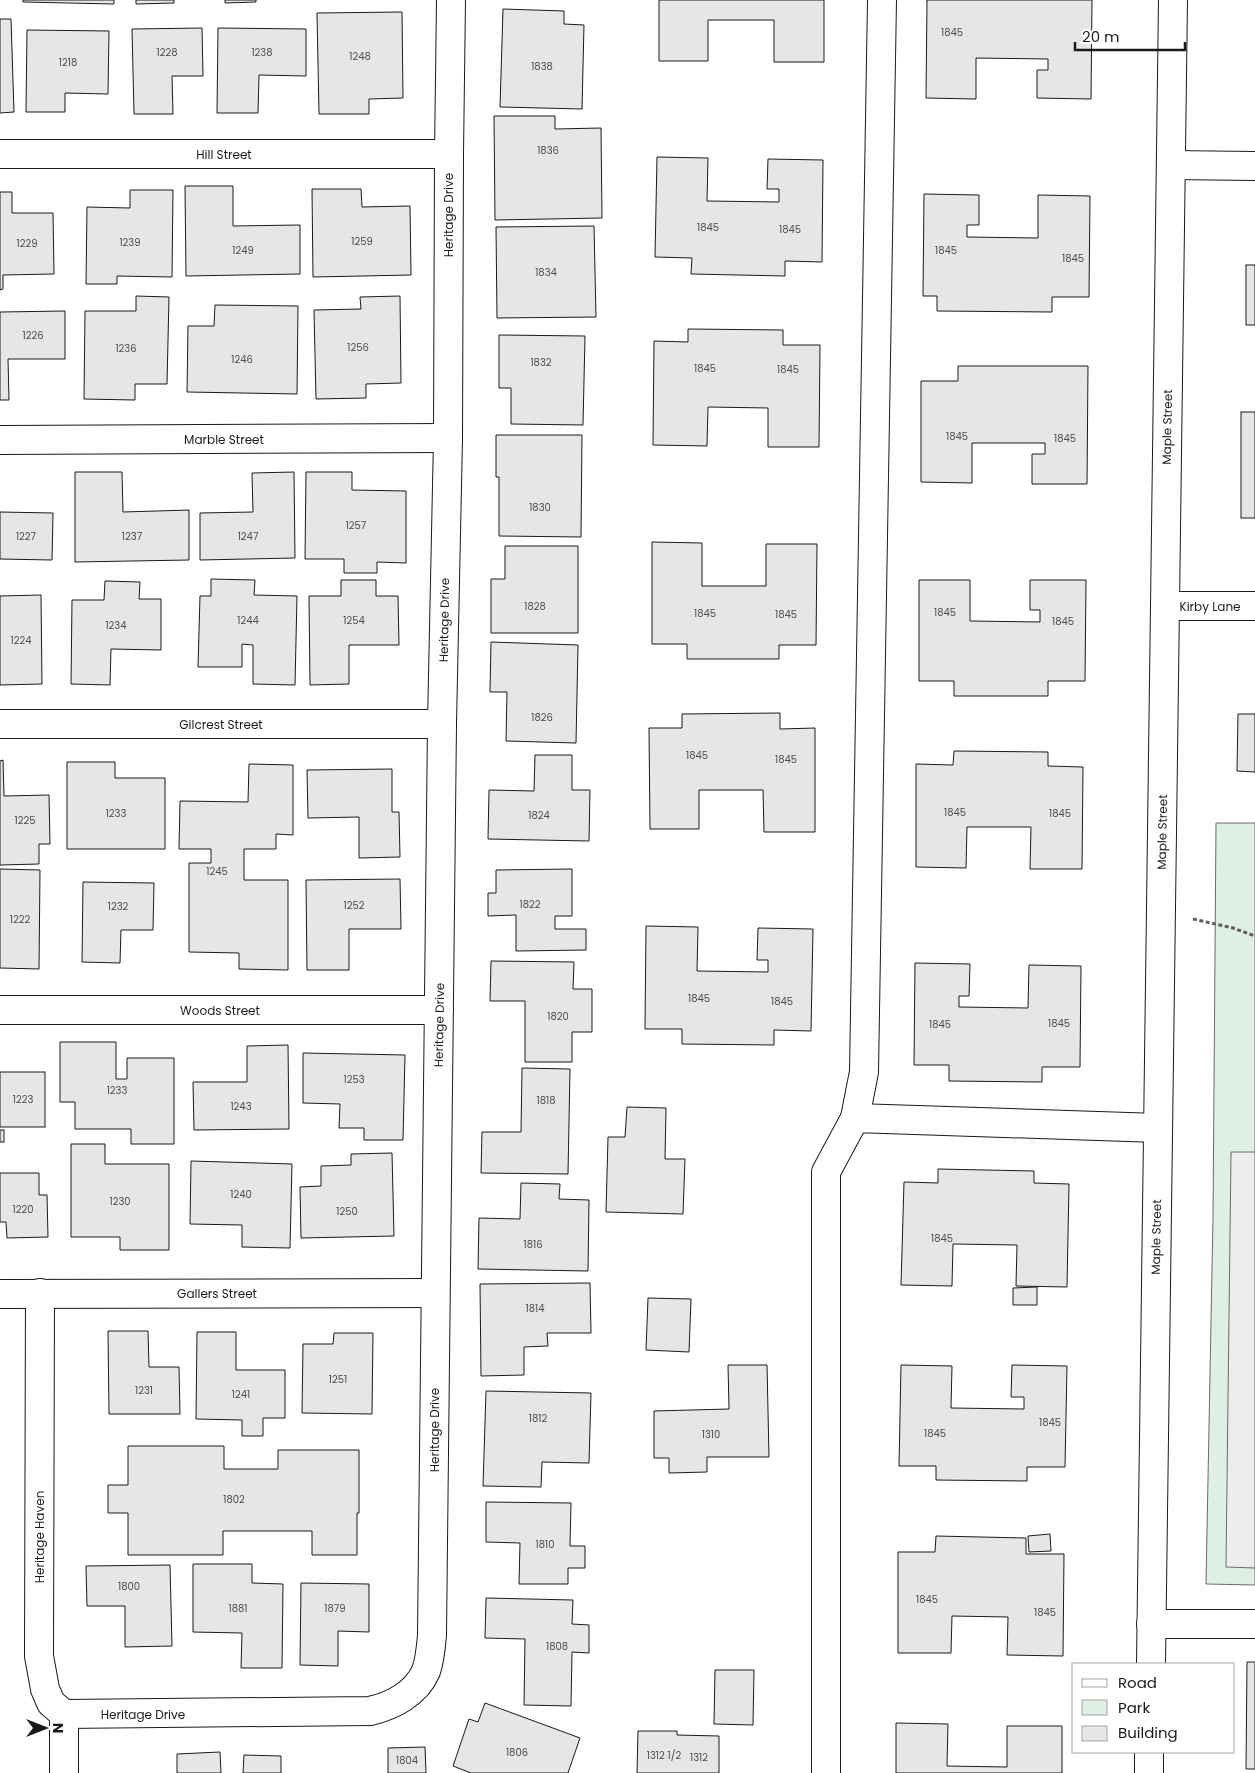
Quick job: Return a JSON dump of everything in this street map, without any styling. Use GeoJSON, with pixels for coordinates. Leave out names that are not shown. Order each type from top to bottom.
{"type":"FeatureCollection","features":[{"type":"Feature","properties":{"kind":"street","name":"Heritage Drive"},"geometry":{"type":"LineString","coordinates":[[64,1714],[370,1711],[385,1707],[402,1699],[416,1686],[425,1671],[432,1635],[434,1293],[448,438],[448,154],[451,0]]}},
{"type":"Feature","properties":{"kind":"street"},"geometry":{"type":"LineString","coordinates":[[826,1773],[826,1172],[855,1118],[864,1072],[882,0]]}},
{"type":"Feature","properties":{"kind":"street","name":"Maple Street"},"geometry":{"type":"LineString","coordinates":[[1151,1663],[1173,0]]}},
{"type":"Feature","properties":{"kind":"street","name":"Hill Street"},"geometry":{"type":"LineString","coordinates":[[0,154],[448,154]]}},
{"type":"Feature","properties":{"kind":"street"},"geometry":{"type":"LineString","coordinates":[[1171,165],[1255,166]]}},
{"type":"Feature","properties":{"kind":"street","name":"Marble Street"},"geometry":{"type":"LineString","coordinates":[[0,440],[448,438]]}},
{"type":"Feature","properties":{"kind":"street","name":"Kirby Lane"},"geometry":{"type":"LineString","coordinates":[[1165,606],[1255,606]]}},
{"type":"Feature","properties":{"kind":"street","name":"Gilcrest Street"},"geometry":{"type":"LineString","coordinates":[[0,724],[442,724]]}},
{"type":"Feature","properties":{"kind":"street","name":"Woods Street"},"geometry":{"type":"LineString","coordinates":[[0,1010],[439,1010]]}},
{"type":"Feature","properties":{"kind":"street"},"geometry":{"type":"LineString","coordinates":[[855,1118],[1158,1128]]}},
{"type":"Feature","properties":{"kind":"street","name":"Gallers Street"},"geometry":{"type":"LineString","coordinates":[[0,1294],[434,1293]]}},
{"type":"Feature","properties":{"kind":"street","name":"Heritage Haven"},"geometry":{"type":"LineString","coordinates":[[40,1294],[39,1656],[45,1689],[51,1703],[64,1714]]}},
{"type":"Feature","properties":{"kind":"street"},"geometry":{"type":"LineString","coordinates":[[1151,1624],[1255,1624]]}},
{"type":"Feature","properties":{"kind":"street"},"geometry":{"type":"LineString","coordinates":[[64,1714],[64,1773]]}},
{"type":"Feature","properties":{"kind":"street"},"geometry":{"type":"LineString","coordinates":[[1149,1773],[1150,1753]]}},
{"type":"Feature","properties":{"kind":"path"},"geometry":{"type":"LineString","coordinates":[[1160,912],[1233,928],[1255,936]]}},
{"type":"Feature","properties":{"kind":"green space"},"geometry":{"type":"Polygon","coordinates":[[[1216,823],[1255,823],[1255,1585],[1206,1584],[1213,1218],[1216,823]]]}},
{"type":"Feature","properties":{"kind":"shaded area"},"geometry":{"type":"Polygon","coordinates":[[[1231,1152],[1255,1152],[1255,1568],[1226,1567],[1231,1152]]]}},
{"type":"Feature","properties":{"kind":"building"},"geometry":{"type":"Polygon","coordinates":[[[23,0],[114,0],[114,4],[23,2],[23,0]]]}},
{"type":"Feature","properties":{"kind":"building"},"geometry":{"type":"Polygon","coordinates":[[[136,0],[174,0],[174,3],[136,4],[136,0]]]}},
{"type":"Feature","properties":{"kind":"building"},"geometry":{"type":"Polygon","coordinates":[[[225,0],[256,0],[256,2],[225,3],[225,0]]]}},
{"type":"Feature","properties":{"kind":"building"},"geometry":{"type":"Polygon","coordinates":[[[659,0],[824,0],[824,62],[774,62],[774,20],[708,20],[708,61],[659,61],[659,0]]]}},
{"type":"Feature","properties":{"kind":"building"},"geometry":{"type":"Polygon","coordinates":[[[927,0],[1092,0],[1091,99],[1037,98],[1037,70],[1048,70],[1048,59],[976,58],[976,99],[926,98],[927,0]]]}},
{"type":"Feature","properties":{"kind":"building"},"geometry":{"type":"Polygon","coordinates":[[[503,9],[564,11],[564,24],[584,25],[582,109],[500,107],[503,9]]]}},
{"type":"Feature","properties":{"kind":"building"},"geometry":{"type":"Polygon","coordinates":[[[402,12],[403,98],[369,99],[369,114],[319,114],[317,13],[402,12]]]}},
{"type":"Feature","properties":{"kind":"building"},"geometry":{"type":"Polygon","coordinates":[[[0,19],[11,19],[14,112],[0,113],[0,19]]]}},
{"type":"Feature","properties":{"kind":"building"},"geometry":{"type":"Polygon","coordinates":[[[202,28],[203,76],[172,76],[173,114],[134,114],[132,29],[202,28]]]}},
{"type":"Feature","properties":{"kind":"building"},"geometry":{"type":"Polygon","coordinates":[[[218,28],[306,29],[306,76],[259,75],[258,113],[217,113],[218,28]]]}},
{"type":"Feature","properties":{"kind":"building"},"geometry":{"type":"Polygon","coordinates":[[[27,30],[109,31],[108,94],[65,93],[65,112],[26,112],[27,30]]]}},
{"type":"Feature","properties":{"kind":"building"},"geometry":{"type":"Polygon","coordinates":[[[494,116],[555,116],[555,129],[601,128],[602,218],[495,220],[494,116]]]}},
{"type":"Feature","properties":{"kind":"building"},"geometry":{"type":"Polygon","coordinates":[[[657,157],[708,158],[707,201],[779,202],[779,189],[767,189],[768,159],[823,160],[822,262],[785,261],[785,276],[691,274],[692,258],[655,257],[657,157]]]}},
{"type":"Feature","properties":{"kind":"building"},"geometry":{"type":"Polygon","coordinates":[[[185,186],[233,186],[233,226],[300,225],[300,274],[186,276],[185,186]]]}},
{"type":"Feature","properties":{"kind":"building"},"geometry":{"type":"Polygon","coordinates":[[[312,189],[361,189],[362,207],[410,206],[411,275],[313,277],[312,189]]]}},
{"type":"Feature","properties":{"kind":"building"},"geometry":{"type":"Polygon","coordinates":[[[130,190],[173,190],[172,277],[117,276],[117,284],[86,284],[87,207],[130,208],[130,190]]]}},
{"type":"Feature","properties":{"kind":"building"},"geometry":{"type":"Polygon","coordinates":[[[0,192],[12,192],[12,213],[53,213],[54,274],[3,275],[3,289],[0,290],[0,192]]]}},
{"type":"Feature","properties":{"kind":"building"},"geometry":{"type":"Polygon","coordinates":[[[924,194],[979,195],[979,225],[967,225],[967,237],[1038,238],[1038,195],[1090,196],[1089,297],[1052,297],[1052,312],[937,311],[937,296],[923,296],[924,194]]]}},
{"type":"Feature","properties":{"kind":"building"},"geometry":{"type":"Polygon","coordinates":[[[594,226],[596,317],[497,318],[496,227],[594,226]]]}},
{"type":"Feature","properties":{"kind":"building"},"geometry":{"type":"Polygon","coordinates":[[[1246,265],[1255,265],[1255,325],[1246,325],[1246,265]]]}},
{"type":"Feature","properties":{"kind":"building"},"geometry":{"type":"Polygon","coordinates":[[[136,296],[169,297],[167,384],[135,384],[135,400],[84,399],[85,311],[136,311],[136,296]]]}},
{"type":"Feature","properties":{"kind":"building"},"geometry":{"type":"Polygon","coordinates":[[[400,296],[401,383],[366,384],[366,398],[316,399],[314,310],[361,309],[360,297],[400,296]]]}},
{"type":"Feature","properties":{"kind":"building"},"geometry":{"type":"Polygon","coordinates":[[[215,305],[298,306],[297,394],[187,392],[188,326],[214,326],[215,305]]]}},
{"type":"Feature","properties":{"kind":"building"},"geometry":{"type":"Polygon","coordinates":[[[65,311],[65,359],[8,359],[9,400],[0,400],[0,312],[65,311]]]}},
{"type":"Feature","properties":{"kind":"building"},"geometry":{"type":"Polygon","coordinates":[[[688,329],[783,330],[783,345],[820,345],[819,447],[768,447],[768,408],[708,407],[707,446],[653,445],[654,341],[688,342],[688,329]]]}},
{"type":"Feature","properties":{"kind":"building"},"geometry":{"type":"Polygon","coordinates":[[[499,335],[585,336],[583,425],[511,424],[511,388],[499,388],[499,335]]]}},
{"type":"Feature","properties":{"kind":"building"},"geometry":{"type":"Polygon","coordinates":[[[958,366],[1088,366],[1087,484],[1032,484],[1032,454],[1045,454],[1045,443],[972,443],[972,483],[921,482],[921,381],[958,381],[958,366]]]}},
{"type":"Feature","properties":{"kind":"building"},"geometry":{"type":"Polygon","coordinates":[[[1241,412],[1255,412],[1255,518],[1241,518],[1241,412]]]}},
{"type":"Feature","properties":{"kind":"building"},"geometry":{"type":"Polygon","coordinates":[[[496,435],[582,435],[581,537],[499,536],[499,477],[496,477],[496,435]]]}},
{"type":"Feature","properties":{"kind":"building"},"geometry":{"type":"Polygon","coordinates":[[[75,472],[122,472],[123,512],[189,510],[189,560],[75,562],[75,472]]]}},
{"type":"Feature","properties":{"kind":"building"},"geometry":{"type":"Polygon","coordinates":[[[294,472],[295,558],[200,560],[200,513],[253,512],[252,473],[294,472]]]}},
{"type":"Feature","properties":{"kind":"building"},"geometry":{"type":"Polygon","coordinates":[[[306,472],[352,472],[352,490],[406,491],[406,563],[377,562],[377,573],[344,573],[344,559],[305,559],[306,472]]]}},
{"type":"Feature","properties":{"kind":"building"},"geometry":{"type":"Polygon","coordinates":[[[0,512],[53,513],[52,560],[0,559],[0,512]]]}},
{"type":"Feature","properties":{"kind":"building"},"geometry":{"type":"Polygon","coordinates":[[[652,542],[702,543],[702,586],[766,586],[766,544],[817,544],[816,645],[779,645],[779,659],[687,659],[687,644],[652,644],[652,542]]]}},
{"type":"Feature","properties":{"kind":"building"},"geometry":{"type":"Polygon","coordinates":[[[505,546],[578,546],[578,633],[491,633],[491,579],[505,579],[505,546]]]}},
{"type":"Feature","properties":{"kind":"building"},"geometry":{"type":"Polygon","coordinates":[[[211,579],[255,580],[254,595],[297,596],[295,685],[253,684],[253,645],[242,644],[242,667],[198,667],[200,596],[211,596],[211,579]]]}},
{"type":"Feature","properties":{"kind":"building"},"geometry":{"type":"Polygon","coordinates":[[[341,580],[376,580],[376,596],[398,596],[399,645],[349,645],[349,684],[310,685],[309,596],[341,596],[341,580]]]}},
{"type":"Feature","properties":{"kind":"building"},"geometry":{"type":"Polygon","coordinates":[[[919,580],[970,580],[970,621],[1040,622],[1040,610],[1030,610],[1030,580],[1086,580],[1085,681],[1048,681],[1048,696],[954,696],[954,681],[919,681],[919,580]]]}},
{"type":"Feature","properties":{"kind":"building"},"geometry":{"type":"Polygon","coordinates":[[[105,581],[140,582],[139,599],[161,599],[161,650],[111,649],[110,685],[71,684],[72,600],[104,600],[105,581]]]}},
{"type":"Feature","properties":{"kind":"building"},"geometry":{"type":"Polygon","coordinates":[[[41,595],[42,684],[0,685],[0,596],[41,595]]]}},
{"type":"Feature","properties":{"kind":"building"},"geometry":{"type":"Polygon","coordinates":[[[491,642],[578,645],[576,743],[506,741],[507,692],[490,692],[491,642]]]}},
{"type":"Feature","properties":{"kind":"building"},"geometry":{"type":"Polygon","coordinates":[[[780,713],[780,729],[815,728],[815,832],[764,832],[763,790],[699,790],[699,829],[650,829],[649,728],[682,728],[682,714],[780,713]]]}},
{"type":"Feature","properties":{"kind":"building"},"geometry":{"type":"Polygon","coordinates":[[[1238,714],[1255,714],[1255,772],[1237,771],[1238,714]]]}},
{"type":"Feature","properties":{"kind":"building"},"geometry":{"type":"Polygon","coordinates":[[[954,751],[1048,752],[1048,766],[1083,767],[1082,869],[1030,869],[1031,827],[967,827],[966,868],[916,867],[916,764],[953,765],[954,751]]]}},
{"type":"Feature","properties":{"kind":"building"},"geometry":{"type":"Polygon","coordinates":[[[535,755],[572,755],[572,790],[590,790],[589,841],[488,839],[489,790],[534,791],[535,755]]]}},
{"type":"Feature","properties":{"kind":"building"},"geometry":{"type":"Polygon","coordinates":[[[3,760],[4,796],[49,795],[50,844],[39,844],[39,864],[0,865],[0,761],[3,760]]]}},
{"type":"Feature","properties":{"kind":"building"},"geometry":{"type":"Polygon","coordinates":[[[67,762],[115,762],[115,778],[165,778],[165,849],[67,849],[67,762]]]}},
{"type":"Feature","properties":{"kind":"building"},"geometry":{"type":"Polygon","coordinates":[[[249,764],[293,765],[293,835],[276,834],[276,849],[244,849],[244,880],[288,880],[288,970],[239,969],[239,953],[189,952],[189,863],[211,863],[211,849],[179,849],[180,801],[248,802],[249,764]]]}},
{"type":"Feature","properties":{"kind":"building"},"geometry":{"type":"Polygon","coordinates":[[[392,769],[392,812],[399,812],[400,857],[359,858],[359,817],[308,818],[307,770],[392,769]]]}},
{"type":"Feature","properties":{"kind":"building"},"geometry":{"type":"Polygon","coordinates":[[[0,869],[40,870],[39,969],[0,968],[0,869]]]}},
{"type":"Feature","properties":{"kind":"building"},"geometry":{"type":"Polygon","coordinates":[[[572,869],[572,916],[555,916],[555,929],[586,929],[586,950],[516,951],[516,915],[488,916],[488,893],[496,893],[496,870],[572,869]]]}},
{"type":"Feature","properties":{"kind":"building"},"geometry":{"type":"Polygon","coordinates":[[[400,879],[401,929],[349,929],[349,970],[307,970],[306,880],[400,879]]]}},
{"type":"Feature","properties":{"kind":"building"},"geometry":{"type":"Polygon","coordinates":[[[83,882],[154,883],[153,930],[121,930],[120,963],[82,962],[83,882]]]}},
{"type":"Feature","properties":{"kind":"building"},"geometry":{"type":"Polygon","coordinates":[[[646,926],[698,927],[697,971],[768,972],[768,960],[757,960],[758,928],[813,929],[811,1031],[774,1030],[774,1045],[682,1044],[682,1029],[645,1029],[646,926]]]}},
{"type":"Feature","properties":{"kind":"building"},"geometry":{"type":"Polygon","coordinates":[[[491,961],[574,962],[573,989],[592,989],[592,1032],[572,1032],[572,1062],[525,1062],[525,1001],[490,1001],[491,961]]]}},
{"type":"Feature","properties":{"kind":"building"},"geometry":{"type":"Polygon","coordinates":[[[915,963],[970,964],[969,996],[959,996],[959,1007],[1028,1008],[1029,965],[1081,966],[1080,1067],[1042,1067],[1042,1082],[949,1081],[949,1065],[914,1065],[915,963]]]}},
{"type":"Feature","properties":{"kind":"building"},"geometry":{"type":"Polygon","coordinates":[[[60,1042],[116,1042],[116,1079],[127,1079],[127,1058],[174,1058],[174,1144],[131,1144],[131,1129],[75,1129],[75,1102],[60,1102],[60,1042]]]}},
{"type":"Feature","properties":{"kind":"building"},"geometry":{"type":"Polygon","coordinates":[[[288,1045],[289,1129],[194,1130],[193,1082],[247,1082],[247,1046],[288,1045]]]}},
{"type":"Feature","properties":{"kind":"building"},"geometry":{"type":"Polygon","coordinates":[[[303,1053],[405,1055],[403,1140],[364,1140],[364,1128],[339,1128],[340,1104],[303,1103],[303,1053]]]}},
{"type":"Feature","properties":{"kind":"building"},"geometry":{"type":"Polygon","coordinates":[[[522,1068],[570,1069],[568,1174],[481,1173],[482,1132],[521,1132],[522,1068]]]}},
{"type":"Feature","properties":{"kind":"building"},"geometry":{"type":"Polygon","coordinates":[[[0,1072],[45,1072],[45,1127],[0,1127],[0,1072]]]}},
{"type":"Feature","properties":{"kind":"building"},"geometry":{"type":"Polygon","coordinates":[[[627,1107],[666,1108],[665,1159],[685,1159],[683,1214],[606,1212],[608,1137],[625,1137],[627,1107]]]}},
{"type":"Feature","properties":{"kind":"building"},"geometry":{"type":"Polygon","coordinates":[[[0,1130],[4,1130],[4,1142],[0,1142],[0,1130]]]}},
{"type":"Feature","properties":{"kind":"building"},"geometry":{"type":"Polygon","coordinates":[[[71,1144],[105,1144],[105,1164],[169,1164],[169,1250],[120,1250],[120,1237],[71,1237],[71,1144]]]}},
{"type":"Feature","properties":{"kind":"building"},"geometry":{"type":"Polygon","coordinates":[[[392,1153],[394,1236],[301,1238],[300,1187],[321,1186],[321,1166],[351,1165],[351,1154],[392,1153]]]}},
{"type":"Feature","properties":{"kind":"building"},"geometry":{"type":"Polygon","coordinates":[[[191,1161],[292,1164],[290,1248],[242,1247],[242,1225],[190,1224],[191,1161]]]}},
{"type":"Feature","properties":{"kind":"building"},"geometry":{"type":"Polygon","coordinates":[[[938,1169],[1034,1171],[1034,1183],[1069,1184],[1067,1287],[1016,1286],[1017,1245],[953,1244],[952,1286],[901,1285],[904,1182],[938,1183],[938,1169]]]}},
{"type":"Feature","properties":{"kind":"building"},"geometry":{"type":"Polygon","coordinates":[[[0,1173],[39,1173],[39,1195],[47,1195],[48,1237],[7,1238],[6,1222],[0,1222],[0,1173]]]}},
{"type":"Feature","properties":{"kind":"building"},"geometry":{"type":"Polygon","coordinates":[[[521,1183],[560,1184],[559,1199],[589,1200],[588,1271],[478,1269],[479,1218],[520,1219],[521,1183]]]}},
{"type":"Feature","properties":{"kind":"building"},"geometry":{"type":"Polygon","coordinates":[[[590,1283],[591,1333],[547,1333],[548,1346],[524,1347],[524,1375],[481,1376],[480,1284],[590,1283]]]}},
{"type":"Feature","properties":{"kind":"building"},"geometry":{"type":"Polygon","coordinates":[[[1037,1287],[1037,1305],[1013,1305],[1013,1288],[1037,1287]]]}},
{"type":"Feature","properties":{"kind":"building"},"geometry":{"type":"Polygon","coordinates":[[[648,1298],[691,1299],[689,1352],[646,1350],[648,1298]]]}},
{"type":"Feature","properties":{"kind":"building"},"geometry":{"type":"Polygon","coordinates":[[[108,1331],[148,1331],[149,1367],[179,1367],[180,1414],[109,1414],[108,1331]]]}},
{"type":"Feature","properties":{"kind":"building"},"geometry":{"type":"Polygon","coordinates":[[[197,1332],[236,1332],[236,1370],[285,1370],[285,1418],[263,1418],[263,1436],[242,1436],[242,1420],[196,1419],[197,1332]]]}},
{"type":"Feature","properties":{"kind":"building"},"geometry":{"type":"Polygon","coordinates":[[[334,1333],[373,1333],[372,1414],[302,1413],[303,1344],[333,1344],[334,1333]]]}},
{"type":"Feature","properties":{"kind":"building"},"geometry":{"type":"Polygon","coordinates":[[[728,1365],[767,1365],[769,1457],[707,1457],[707,1472],[669,1473],[669,1458],[654,1458],[654,1411],[729,1409],[728,1365]]]}},
{"type":"Feature","properties":{"kind":"building"},"geometry":{"type":"Polygon","coordinates":[[[901,1365],[952,1366],[951,1408],[1024,1409],[1024,1397],[1011,1397],[1012,1365],[1067,1366],[1065,1467],[1027,1467],[1027,1481],[936,1480],[936,1466],[899,1466],[901,1365]]]}},
{"type":"Feature","properties":{"kind":"building"},"geometry":{"type":"Polygon","coordinates":[[[486,1391],[591,1393],[589,1463],[542,1462],[541,1487],[483,1486],[486,1391]]]}},
{"type":"Feature","properties":{"kind":"building"},"geometry":{"type":"Polygon","coordinates":[[[128,1446],[224,1446],[224,1469],[278,1469],[278,1450],[359,1450],[357,1555],[312,1555],[312,1531],[223,1531],[223,1555],[128,1555],[128,1513],[108,1513],[108,1485],[128,1485],[128,1446]]]}},
{"type":"Feature","properties":{"kind":"building"},"geometry":{"type":"Polygon","coordinates":[[[486,1502],[571,1503],[570,1546],[585,1546],[585,1568],[568,1568],[568,1584],[519,1584],[520,1543],[486,1542],[486,1502]]]}},
{"type":"Feature","properties":{"kind":"building"},"geometry":{"type":"Polygon","coordinates":[[[1050,1534],[1051,1551],[1029,1552],[1028,1536],[1050,1534]]]}},
{"type":"Feature","properties":{"kind":"building"},"geometry":{"type":"Polygon","coordinates":[[[936,1536],[1026,1538],[1026,1554],[1064,1554],[1063,1656],[1007,1655],[1008,1617],[952,1616],[951,1653],[898,1653],[898,1552],[935,1552],[936,1536]]]}},
{"type":"Feature","properties":{"kind":"building"},"geometry":{"type":"Polygon","coordinates":[[[193,1564],[252,1564],[252,1583],[283,1584],[282,1668],[241,1668],[242,1633],[193,1632],[193,1564]]]}},
{"type":"Feature","properties":{"kind":"building"},"geometry":{"type":"Polygon","coordinates":[[[170,1565],[172,1646],[125,1647],[125,1606],[87,1606],[86,1566],[170,1565]]]}},
{"type":"Feature","properties":{"kind":"building"},"geometry":{"type":"Polygon","coordinates":[[[301,1583],[369,1584],[369,1632],[338,1631],[338,1666],[300,1665],[301,1583]]]}},
{"type":"Feature","properties":{"kind":"building"},"geometry":{"type":"Polygon","coordinates":[[[486,1598],[573,1600],[572,1624],[589,1625],[589,1653],[572,1652],[571,1706],[524,1705],[525,1639],[485,1638],[486,1598]]]}},
{"type":"Feature","properties":{"kind":"building"},"geometry":{"type":"Polygon","coordinates":[[[1247,1662],[1255,1662],[1255,1769],[1246,1769],[1247,1662]]]}},
{"type":"Feature","properties":{"kind":"building"},"geometry":{"type":"Polygon","coordinates":[[[715,1670],[754,1670],[753,1725],[714,1724],[715,1670]]]}},
{"type":"Feature","properties":{"kind":"building"},"geometry":{"type":"Polygon","coordinates":[[[485,1703],[580,1738],[568,1773],[471,1773],[453,1766],[469,1719],[478,1722],[485,1703]]]}},
{"type":"Feature","properties":{"kind":"building"},"geometry":{"type":"Polygon","coordinates":[[[896,1723],[948,1724],[947,1766],[1007,1767],[1007,1726],[1062,1726],[1062,1773],[896,1773],[896,1723]]]}},
{"type":"Feature","properties":{"kind":"building"},"geometry":{"type":"Polygon","coordinates":[[[638,1731],[677,1731],[677,1735],[719,1736],[719,1773],[637,1773],[638,1731]]]}},
{"type":"Feature","properties":{"kind":"building"},"geometry":{"type":"Polygon","coordinates":[[[425,1747],[426,1773],[388,1773],[388,1748],[425,1747]]]}},
{"type":"Feature","properties":{"kind":"building"},"geometry":{"type":"Polygon","coordinates":[[[220,1752],[221,1773],[177,1773],[177,1754],[220,1752]]]}},
{"type":"Feature","properties":{"kind":"building"},"geometry":{"type":"Polygon","coordinates":[[[244,1755],[281,1756],[281,1773],[243,1773],[244,1755]]]}}]}
